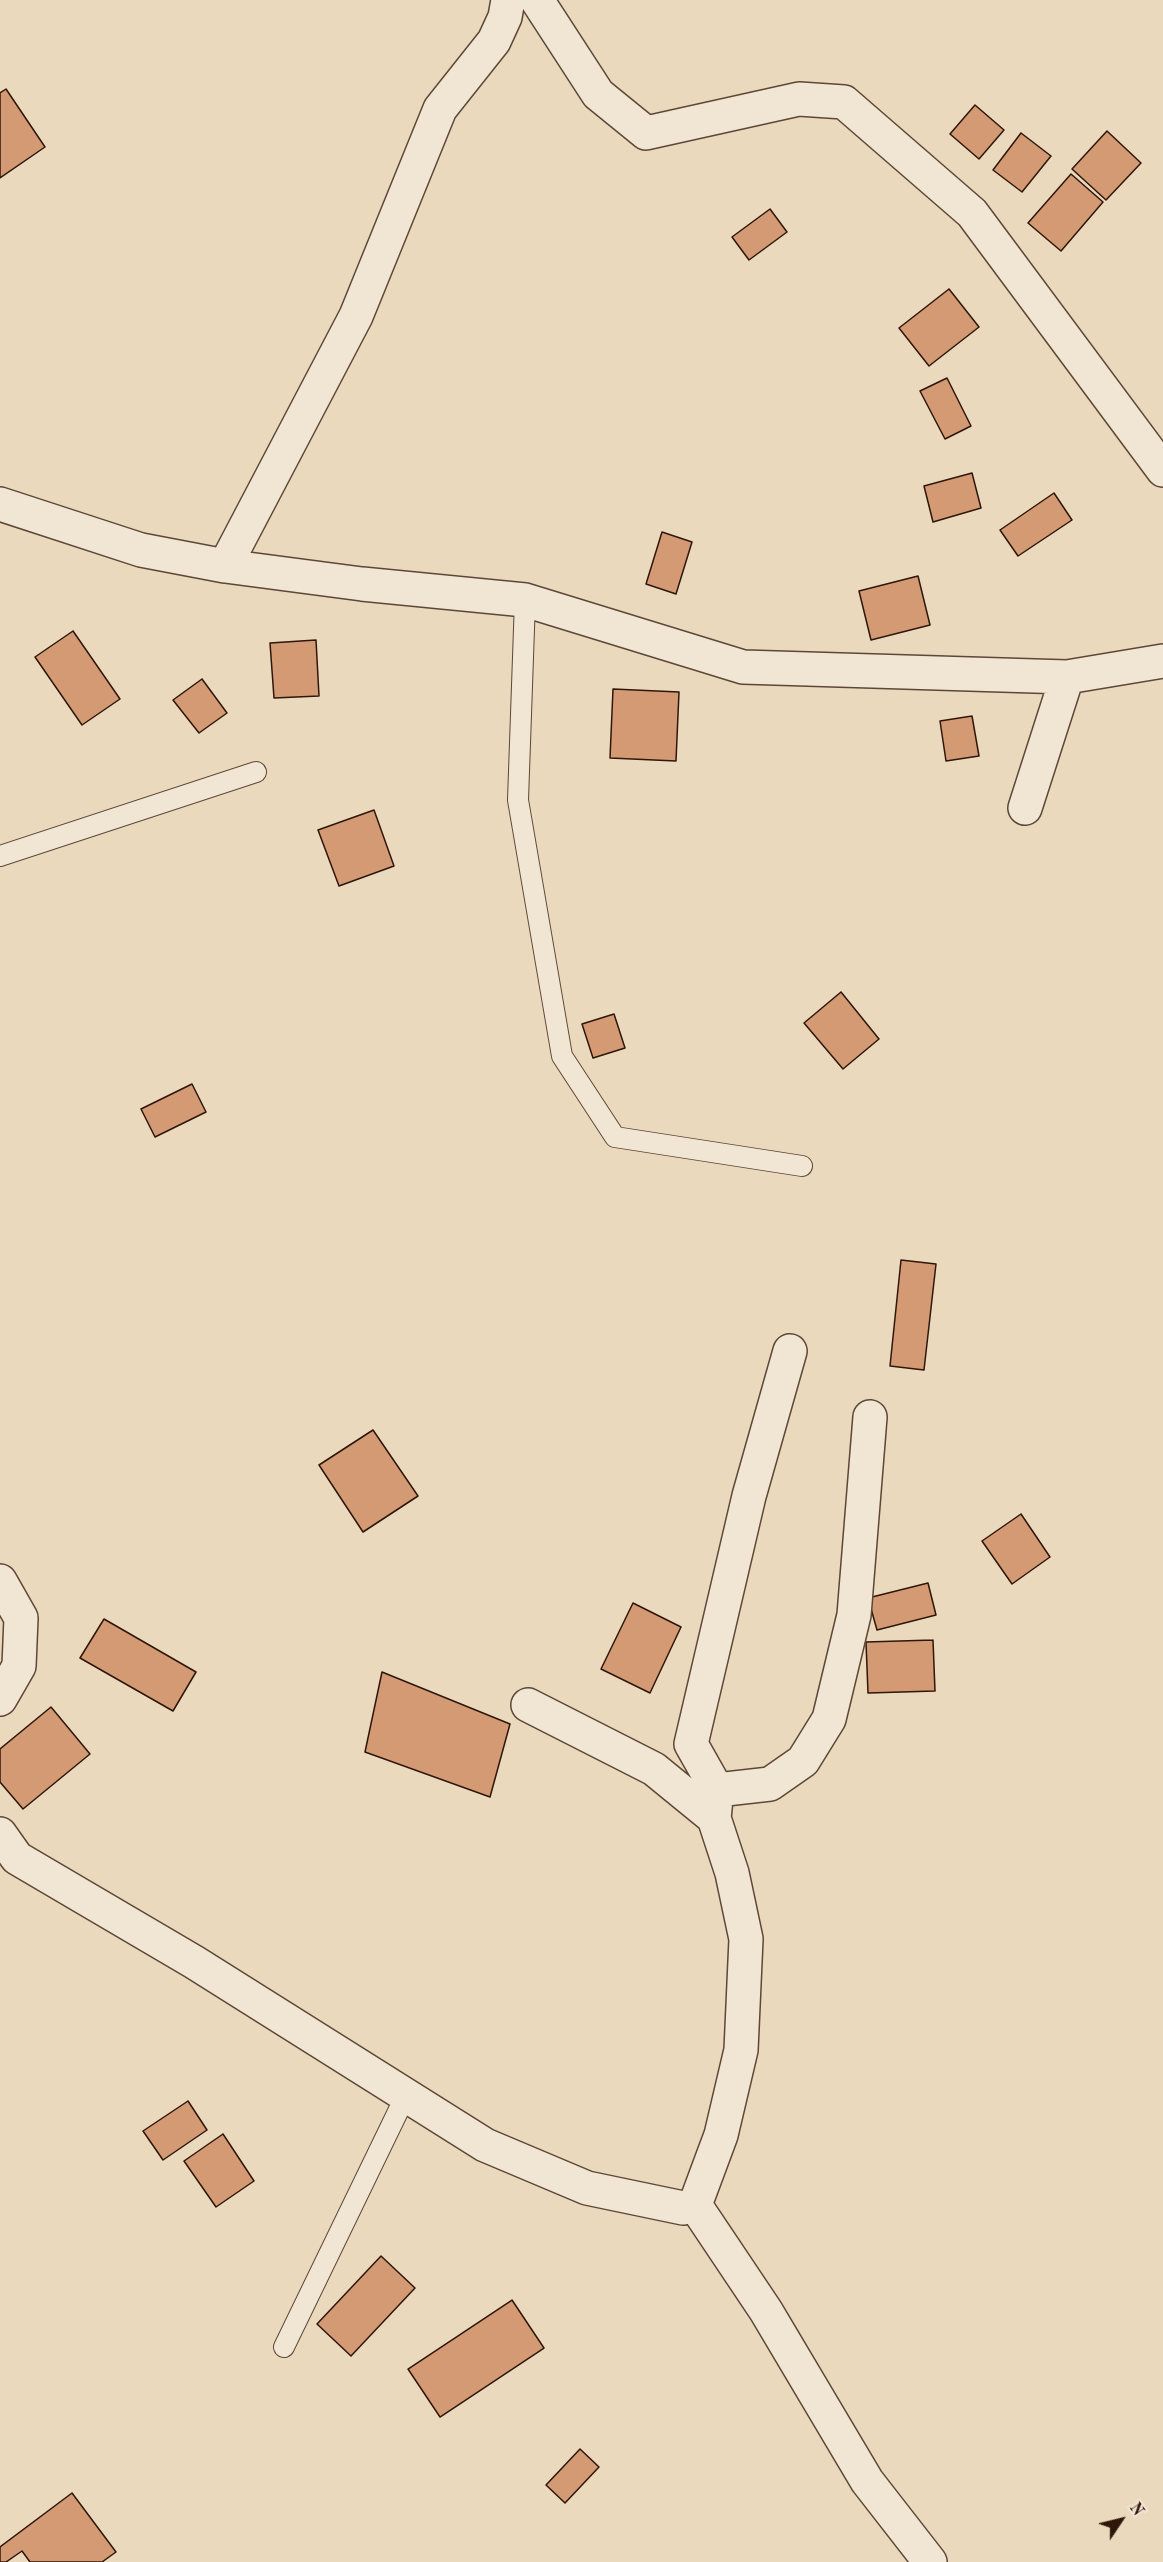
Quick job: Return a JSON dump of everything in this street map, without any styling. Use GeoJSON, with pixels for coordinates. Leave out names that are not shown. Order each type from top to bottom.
{"type":"FeatureCollection","features":[{"type":"Feature","properties":{"kind":"street"},"geometry":{"type":"LineString","coordinates":[[225,566],[356,316],[440,109],[494,41],[505,17],[508,0]]}},
{"type":"Feature","properties":{"kind":"street"},"geometry":{"type":"LineString","coordinates":[[537,0],[598,94],[646,133],[799,99],[844,102],[972,213],[1163,470]]}},
{"type":"Feature","properties":{"kind":"street"},"geometry":{"type":"LineString","coordinates":[[0,504],[141,550],[225,566],[362,584],[525,600],[743,667],[1068,677],[1163,661]]}},
{"type":"Feature","properties":{"kind":"street"},"geometry":{"type":"LineString","coordinates":[[1025,808],[1068,677]]}},
{"type":"Feature","properties":{"kind":"street"},"geometry":{"type":"LineString","coordinates":[[695,2205],[721,2135],[741,2050],[746,1939],[715,1804],[691,1744],[749,1496],[790,1351]]}},
{"type":"Feature","properties":{"kind":"street"},"geometry":{"type":"LineString","coordinates":[[528,1704],[654,1769],[715,1804],[770,1784],[803,1761],[829,1719],[854,1615],[870,1417]]}},
{"type":"Feature","properties":{"kind":"street"},"geometry":{"type":"LineString","coordinates":[[0,1581],[21,1618],[19,1666],[0,1699]]}},
{"type":"Feature","properties":{"kind":"street"},"geometry":{"type":"LineString","coordinates":[[0,1834],[17,1858],[194,1962],[485,2145],[587,2188],[682,2208],[695,2205]]}},
{"type":"Feature","properties":{"kind":"street"},"geometry":{"type":"LineString","coordinates":[[695,2205],[766,2311],[867,2481],[930,2562]]}},
{"type":"Feature","properties":{"kind":"lane"},"geometry":{"type":"LineString","coordinates":[[525,600],[518,800],[562,1056],[615,1137],[802,1166]]}},
{"type":"Feature","properties":{"kind":"lane"},"geometry":{"type":"LineString","coordinates":[[0,856],[256,772]]}},
{"type":"Feature","properties":{"kind":"lane"},"geometry":{"type":"LineString","coordinates":[[284,2347],[406,2096]]}},
{"type":"Feature","properties":{"kind":"building"},"geometry":{"type":"Polygon","coordinates":[[[6,89],[45,147],[0,178],[0,93],[6,89]]]}},
{"type":"Feature","properties":{"kind":"building"},"geometry":{"type":"Polygon","coordinates":[[[975,105],[1004,130],[979,159],[950,134],[975,105]]]}},
{"type":"Feature","properties":{"kind":"building"},"geometry":{"type":"Polygon","coordinates":[[[1107,131],[1141,163],[1106,200],[1072,169],[1107,131]]]}},
{"type":"Feature","properties":{"kind":"building"},"geometry":{"type":"Polygon","coordinates":[[[1021,133],[1051,156],[1022,192],[993,170],[1021,133]]]}},
{"type":"Feature","properties":{"kind":"building"},"geometry":{"type":"Polygon","coordinates":[[[1071,174],[1103,202],[1061,251],[1028,223],[1071,174]]]}},
{"type":"Feature","properties":{"kind":"building"},"geometry":{"type":"Polygon","coordinates":[[[770,209],[787,232],[749,260],[732,237],[770,209]]]}},
{"type":"Feature","properties":{"kind":"building"},"geometry":{"type":"Polygon","coordinates":[[[949,289],[979,327],[929,366],[899,328],[949,289]]]}},
{"type":"Feature","properties":{"kind":"building"},"geometry":{"type":"Polygon","coordinates":[[[947,378],[971,426],[945,439],[920,391],[947,378]]]}},
{"type":"Feature","properties":{"kind":"building"},"geometry":{"type":"Polygon","coordinates":[[[972,473],[981,508],[933,522],[924,486],[972,473]]]}},
{"type":"Feature","properties":{"kind":"building"},"geometry":{"type":"Polygon","coordinates":[[[1054,493],[1072,520],[1018,556],[1000,530],[1054,493]]]}},
{"type":"Feature","properties":{"kind":"building"},"geometry":{"type":"Polygon","coordinates":[[[662,532],[692,542],[676,594],[646,584],[662,532]]]}},
{"type":"Feature","properties":{"kind":"building"},"geometry":{"type":"Polygon","coordinates":[[[918,576],[930,625],[871,640],[859,591],[918,576]]]}},
{"type":"Feature","properties":{"kind":"building"},"geometry":{"type":"Polygon","coordinates":[[[73,631],[120,699],[82,725],[35,657],[73,631]]]}},
{"type":"Feature","properties":{"kind":"building"},"geometry":{"type":"Polygon","coordinates":[[[316,640],[319,696],[274,698],[270,643],[316,640]]]}},
{"type":"Feature","properties":{"kind":"building"},"geometry":{"type":"Polygon","coordinates":[[[202,679],[227,713],[199,733],[173,700],[202,679]]]}},
{"type":"Feature","properties":{"kind":"building"},"geometry":{"type":"Polygon","coordinates":[[[613,689],[679,692],[676,761],[610,758],[613,689]]]}},
{"type":"Feature","properties":{"kind":"building"},"geometry":{"type":"Polygon","coordinates":[[[972,716],[979,756],[946,761],[940,721],[972,716]]]}},
{"type":"Feature","properties":{"kind":"building"},"geometry":{"type":"Polygon","coordinates":[[[374,810],[394,866],[339,886],[318,830],[374,810]]]}},
{"type":"Feature","properties":{"kind":"building"},"geometry":{"type":"Polygon","coordinates":[[[841,992],[879,1039],[843,1069],[804,1023],[841,992]]]}},
{"type":"Feature","properties":{"kind":"building"},"geometry":{"type":"Polygon","coordinates":[[[614,1014],[625,1048],[593,1058],[582,1024],[614,1014]]]}},
{"type":"Feature","properties":{"kind":"building"},"geometry":{"type":"Polygon","coordinates":[[[192,1084],[206,1112],[155,1137],[141,1109],[192,1084]]]}},
{"type":"Feature","properties":{"kind":"building"},"geometry":{"type":"Polygon","coordinates":[[[901,1260],[936,1264],[924,1370],[890,1366],[901,1260]]]}},
{"type":"Feature","properties":{"kind":"building"},"geometry":{"type":"Polygon","coordinates":[[[373,1430],[418,1496],[363,1532],[319,1465],[373,1430]]]}},
{"type":"Feature","properties":{"kind":"building"},"geometry":{"type":"Polygon","coordinates":[[[1021,1514],[1050,1557],[1012,1584],[982,1541],[1021,1514]]]}},
{"type":"Feature","properties":{"kind":"building"},"geometry":{"type":"Polygon","coordinates":[[[928,1583],[936,1615],[877,1630],[868,1598],[928,1583]]]}},
{"type":"Feature","properties":{"kind":"building"},"geometry":{"type":"Polygon","coordinates":[[[633,1603],[681,1627],[650,1693],[601,1669],[633,1603]]]}},
{"type":"Feature","properties":{"kind":"building"},"geometry":{"type":"Polygon","coordinates":[[[104,1619],[196,1672],[173,1711],[80,1658],[104,1619]]]}},
{"type":"Feature","properties":{"kind":"building"},"geometry":{"type":"Polygon","coordinates":[[[933,1640],[935,1691],[868,1693],[866,1642],[933,1640]]]}},
{"type":"Feature","properties":{"kind":"building"},"geometry":{"type":"Polygon","coordinates":[[[382,1672],[510,1724],[490,1797],[365,1752],[382,1672]]]}},
{"type":"Feature","properties":{"kind":"building"},"geometry":{"type":"Polygon","coordinates":[[[51,1707],[90,1754],[23,1809],[0,1782],[0,1749],[51,1707]]]}},
{"type":"Feature","properties":{"kind":"building"},"geometry":{"type":"Polygon","coordinates":[[[188,2101],[207,2130],[163,2160],[143,2131],[188,2101]]]}},
{"type":"Feature","properties":{"kind":"building"},"geometry":{"type":"Polygon","coordinates":[[[223,2134],[254,2181],[216,2207],[184,2161],[223,2134]]]}},
{"type":"Feature","properties":{"kind":"building"},"geometry":{"type":"Polygon","coordinates":[[[381,2256],[415,2288],[351,2356],[317,2324],[381,2256]]]}},
{"type":"Feature","properties":{"kind":"building"},"geometry":{"type":"Polygon","coordinates":[[[512,2300],[544,2348],[440,2417],[408,2369],[512,2300]]]}},
{"type":"Feature","properties":{"kind":"building"},"geometry":{"type":"Polygon","coordinates":[[[580,2449],[599,2467],[565,2503],[546,2485],[580,2449]]]}},
{"type":"Feature","properties":{"kind":"building"},"geometry":{"type":"Polygon","coordinates":[[[72,2493],[116,2552],[102,2562],[30,2562],[22,2551],[6,2562],[0,2562],[0,2547],[72,2493]]]}}]}
